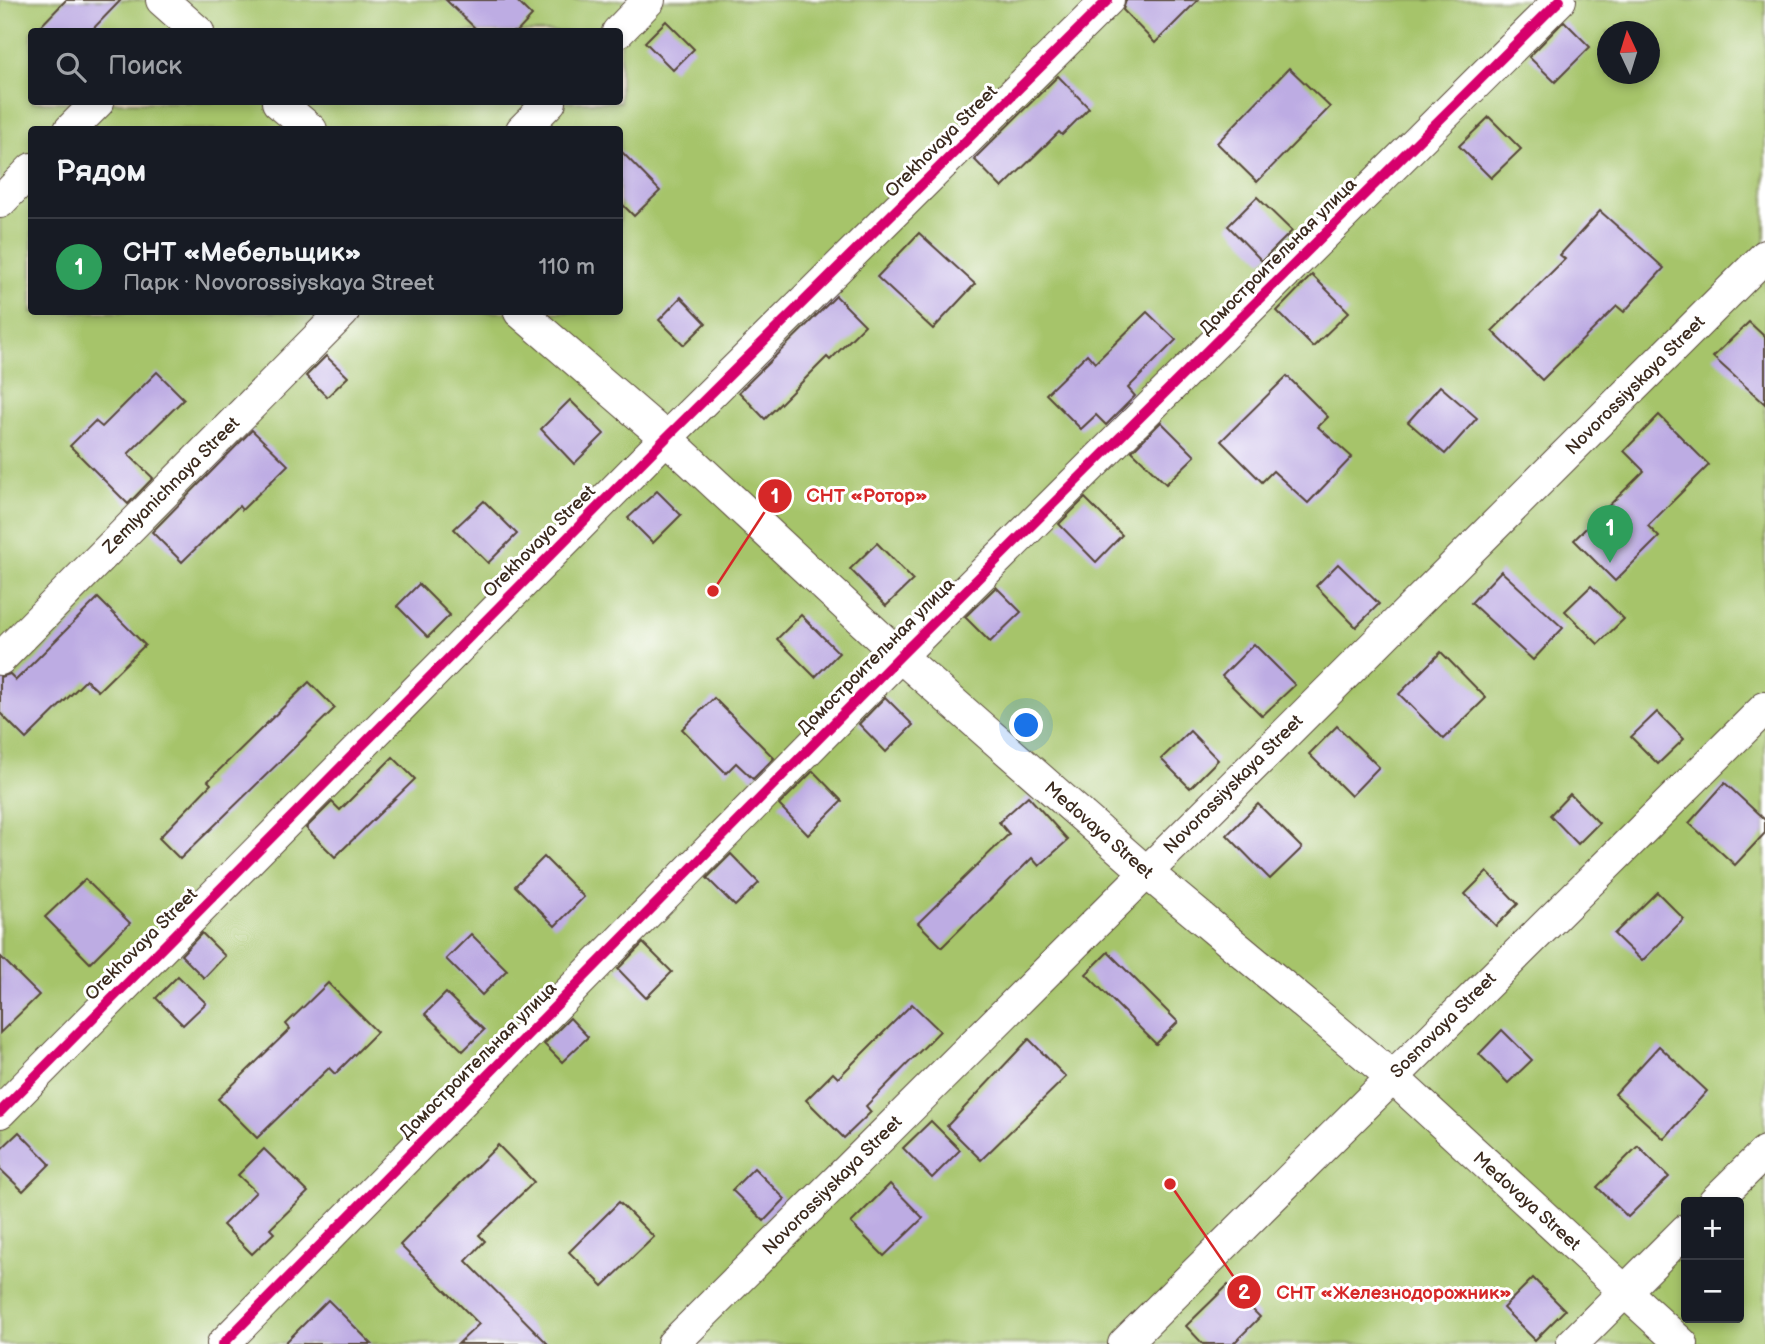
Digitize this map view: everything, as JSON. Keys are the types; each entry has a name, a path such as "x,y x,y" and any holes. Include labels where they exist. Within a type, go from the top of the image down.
{"street":[{"path":"622,28 649,0"},
{"name":"Orekhovaya Street","path":"0,1112 666,438 1108,0"},
{"name":"Домостроительная улица","path":"223,1344 900,656 1560,0"},
{"path":"75,126 95,105"},
{"path":"282,105 306,126"},
{"path":"526,126 547,105"},
{"path":"0,201 28,173"},
{"name":"Novorossiyskaya Street","path":"673,1344 1765,256"},
{"name":"Zemlyanichnaya Street","path":"0,659 340,315"},
{"name":"Medovaya Street","path":"523,315 666,438 900,656 1145,871 1391,1076 1682,1344"},
{"name":"Sosnovaya Street","path":"1124,1344 1391,1076 1765,708"},
{"path":"1719,1197 1765,1152"},
{"path":"1572,1344 1681,1235"}],"green space":[{"path":"0,0 1765,0 1765,1344 0,1344"}],"building":[{"path":"66,0 121,0 94,28 39,28"},
{"path":"446,0 516,0 532,16 521,28 475,28"},
{"path":"1126,0 1198,0 1155,43 1123,10"},
{"path":"666,21 694,49 673,70 645,42"},
{"path":"1564,21 1590,47 1555,82 1529,57"},
{"path":"1289,68 1330,107 1257,182 1217,143"},
{"path":"1058,76 1089,108 1062,135 1059,132 1002,188 974,159"},
{"path":"1489,117 1521,149 1491,178 1459,146"},
{"path":"623,153 660,191 634,216 623,205"},
{"path":"1257,197 1292,231 1262,261 1228,226"},
{"path":"1600,211 1664,268 1624,312 1617,306 1542,380 1492,331 1565,259 1560,255"},
{"path":"919,233 975,284 933,329 877,277"},
{"path":"1312,275 1349,312 1313,347 1277,311"},
{"path":"836,296 865,325 830,360 827,357 765,419 739,392"},
{"path":"681,297 706,323 684,345 659,320"},
{"path":"1147,312 1176,340 1128,388 1135,396 1106,425 1096,415 1081,429 1046,394 1087,354 1095,363"},
{"path":"1749,322 1765,337 1765,404 1713,357"},
{"path":"326,356 348,377 327,397 306,376"},
{"path":"157,372 184,399 128,454 153,478 128,504 70,446 95,421 102,427"},
{"path":"1287,376 1328,417 1318,427 1352,457 1308,503 1273,471 1262,482 1221,441"},
{"path":"1440,386 1477,418 1445,454 1408,422"},
{"path":"570,400 604,434 574,464 541,429"},
{"path":"1659,415 1709,465 1648,526 1659,537 1615,581 1574,540 1644,471 1624,451"},
{"path":"1161,422 1195,456 1166,484 1132,451"},
{"path":"252,430 288,465 242,510 239,506 182,562 152,532"},
{"path":"657,491 681,515 653,543 628,518"},
{"path":"1085,498 1122,535 1096,562 1059,524"},
{"path":"484,501 517,534 488,563 454,529"},
{"path":"877,543 913,580 886,606 850,569"},
{"path":"1338,564 1379,604 1356,627 1316,586"},
{"path":"1501,571 1563,628 1533,660 1471,603"},
{"path":"419,584 450,615 428,637 397,606"},
{"path":"1591,586 1624,619 1598,644 1565,611"},
{"path":"996,587 1021,612 990,642 965,617"},
{"path":"98,598 145,645 98,691 86,680 26,739 0,713 0,677 10,674 16,680"},
{"path":"801,615 839,653 815,677 777,639"},
{"path":"1254,644 1295,685 1262,716 1222,676"},
{"path":"1441,652 1486,698 1444,739 1399,694"},
{"path":"309,682 335,708 180,859 159,838 211,784 208,781"},
{"path":"885,697 913,725 886,752 859,724"},
{"path":"714,698 774,758 753,779 736,763 726,773 682,729"},
{"path":"1657,712 1684,739 1658,764 1631,737"},
{"path":"1337,726 1379,767 1351,796 1309,754"},
{"path":"1190,731 1218,760 1190,788 1161,759"},
{"path":"393,757 415,779 335,857 306,828 332,802 340,810"},
{"path":"813,771 842,801 808,835 779,805"},
{"path":"1725,783 1765,820 1765,833 1735,865 1689,823"},
{"path":"1570,794 1599,823 1578,844 1550,815"},
{"path":"1028,796 1068,840 1039,866 1032,858 942,947 918,923 1009,834 999,822"},
{"path":"1258,804 1302,848 1270,879 1227,835"},
{"path":"731,854 759,883 735,906 707,878"},
{"path":"544,857 584,897 555,926 515,886"},
{"path":"1487,872 1518,904 1496,926 1465,894"},
{"path":"85,879 130,923 90,963 45,917"},
{"path":"1657,892 1684,919 1642,961 1614,934"},
{"path":"202,933 225,956 204,978 181,955"},
{"path":"471,934 507,970 482,995 446,959"},
{"path":"643,943 672,972 646,998 618,969"},
{"path":"1108,952 1178,1022 1156,1044 1086,974"},
{"path":"0,956 39,995 0,1033"},
{"path":"178,976 206,1003 183,1025 156,998"},
{"path":"328,983 377,1032 335,1074 329,1068 257,1138 218,1099 290,1029 286,1024"},
{"path":"446,993 484,1030 463,1051 425,1014"},
{"path":"912,1004 940,1031 866,1106 871,1112 844,1138 806,1100 833,1073 838,1078"},
{"path":"570,1018 588,1037 562,1062 544,1044"},
{"path":"1502,1030 1532,1060 1508,1083 1479,1054"},
{"path":"1029,1039 1066,1077 981,1160 947,1126"},
{"path":"1659,1046 1707,1091 1664,1139 1615,1094"},
{"path":"931,1121 960,1150 932,1178 903,1148"},
{"path":"19,1132 50,1164 23,1191 0,1169 0,1150"},
{"path":"498,1145 534,1182 479,1235 485,1241 466,1261 548,1344 458,1344 479,1324 400,1245"},
{"path":"1638,1146 1669,1177 1628,1217 1597,1187"},
{"path":"264,1149 308,1192 270,1229 274,1233 252,1254 223,1225 256,1192 238,1175"},
{"path":"754,1168 785,1199 764,1221 732,1190"},
{"path":"890,1184 923,1218 884,1256 851,1223"},
{"path":"619,1202 654,1237 603,1286 569,1252"},
{"path":"1533,1278 1565,1310 1535,1340 1503,1308"},
{"path":"1228,1285 1260,1317 1233,1344 1203,1344 1186,1326"},
{"path":"328,1300 372,1344 284,1344"}],"cycle path":[{"path":"0,1112 666,438 1108,0"},
{"path":"223,1344 900,656 1560,0"}],"place":[{"name":"СНТ «Мебельщик»","path":"1610,563"},
{"name":"СНТ «Ротор»","path":"713,591"},
{"name":"СНТ «Железнодорожник»","path":"1170,1184"}]}
